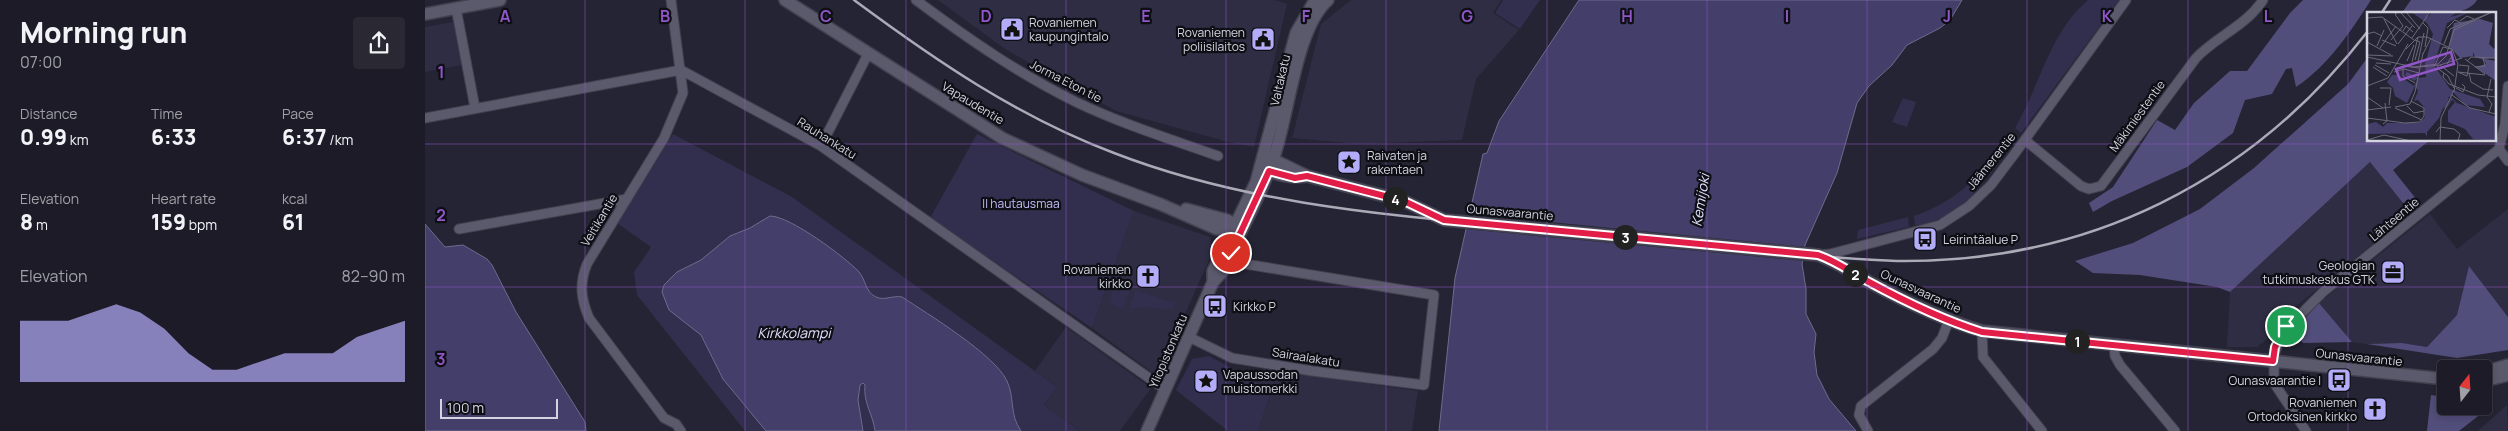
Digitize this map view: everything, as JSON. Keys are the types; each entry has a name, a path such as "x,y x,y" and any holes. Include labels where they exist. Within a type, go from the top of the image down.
{"street":[{"path":"425,14 501,0"},
{"name":"Veitikantie","path":"671,0 683,93 664,138 587,264 581,284 582,301 589,318 664,418 676,424 681,431"},
{"name":"Vapaudentie","path":"785,0 1002,138 1104,184 1160,204 1217,229 1236,228"},
{"name":"Jorma Eton tie","path":"916,0 1013,68 1076,102 1130,125 1218,156"},
{"name":"Jäämerentie","path":"1818,255 1930,229 1950,220 1985,190 2025,140 2126,0"},
{"name":"Mäkimiestentie","path":"2025,140 2081,186 2089,189 2101,186 2196,58 2204,49 2249,18 2263,0"},
{"name":"Valtakatu","path":"1268,164 1303,42 1320,1"},
{"path":"456,8 475,108"},
{"path":"821,146 868,54"},
{"path":"425,118 681,70"},
{"name":"Rauhankatu","path":"681,70 821,146 1166,390"},
{"path":"2508,86 2505,124 2499,149 2508,161"},
{"name":"Lähteentie","path":"2273,361 2278,340 2293,320 2323,292 2499,149"},
{"name":"Ounasvaarantie","path":"1268,164 1404,201 1444,220 1818,255 1830,259 1949,320 1982,332 2437,378"},
{"name":"Yliopistonkatu","path":"1147,431 1213,282 1213,271 1268,164"},
{"path":"459,229 627,199"},
{"name":"Yliopistonkatu","path":"1213,282 1218,278 1227,261 1236,228"},
{"path":"1846,250 1843,264 1847,269"},
{"name":"Sairaalakatu","path":"1189,337 1232,358 1312,371 1424,385 1434,295 1227,261"},
{"path":"1868,431 1859,416 1861,406 1933,349 1941,338 1949,320"},
{"path":"1982,332 1983,357 2042,431"},
{"path":"2114,345 2115,356 2120,365 2175,431"},
{"path":"2273,361 2274,383 2277,390 2307,431"},
{"path":"2493,369 2508,365"},
{"path":"2493,379 2508,375"}],"shaded area":[{"path":"938,0 1275,0 1287,4 1254,147 1232,143 1116,111 1005,49"},
{"path":"1351,0 1501,0 1493,13 1519,30 1476,79 1462,140 1359,144 1292,138 1321,24"},
{"path":"2303,0 2371,0 2338,47 2308,79 2296,87 2292,68 2286,69 2272,94 2245,100 2233,133 2187,167 2112,201 2093,212 2089,203 2113,187 2157,120 2175,130 2194,103 2230,71 2247,71 2290,13"},
{"path":"2411,0 2477,0 2471,6 2456,12 2402,12"},
{"path":"453,22 462,65 425,72 425,27"},
{"path":"2367,58 2367,141 2429,141 2393,170 2421,205 2411,213 2370,162 2230,292 2217,287 2140,275 2093,273 2075,261 2133,243 2200,209 2254,168 2348,84"},
{"path":"2370,162 2411,213 2279,320 2267,339 2257,347 2227,347 2230,292"},
{"path":"2508,209 2508,317 2469,266 2457,315 2427,347 2402,343 2367,344 2352,342 2319,303 2430,214 2457,249"},
{"path":"1134,211 1210,237 1213,251 1160,370 1153,373 1092,328"},
{"path":"2469,266 2508,317 2508,350 2457,358 2367,344 2402,343 2427,347 2457,315"},
{"path":"2319,303 2352,342 2303,343 2293,331"},
{"path":"1066,327 1151,388 1120,431 1080,431 1044,405 1057,387 1035,371"},
{"path":"1264,369 1418,391 1412,431 1258,431 1271,393 1259,383"},
{"path":"2431,395 2437,396 2437,415 2479,415 2459,431 2427,431"},
{"path":"2507,405 2508,431 2478,431"}],"green space":[{"path":"1503,0 1540,0 1520,29 1495,13"},
{"path":"2088,0 2119,0 2021,133 2015,128 2054,44 2075,13"},
{"path":"1903,98 1916,102 1907,127 1892,122"},
{"name":"Kirkkolampi","path":"673,134 792,197 1057,387 1044,405 1080,431 745,431 637,295 634,272 651,247 617,223"},
{"name":"II hautausmaa","path":"977,134 1134,211 1092,328 930,218"},
{"path":"1992,161 1995,165 1991,174 1983,174 1970,188 1974,191 1971,197 1958,209 1940,219 1915,225 1914,216 1947,201"},
{"path":"1908,217 1909,227 1857,239 1858,230"},
{"path":"1113,285 1130,289 1124,309 1113,305 1110,301"},
{"path":"1135,290 1173,303 1176,301 1173,310 1146,307 1129,309"},
{"path":"1209,356 1259,383 1271,393 1258,431 1228,431 1176,390 1192,359"}],"water":[{"name":"Kemijoki","path":"1579,0 1962,0 1950,20 1940,28 1907,45 1892,65 1869,86 1857,103 1837,173 1805,245 1802,264 1806,289 1806,314 1816,334 1814,352 1817,375 1829,399 1856,431 1439,431 1455,278 1483,154 1487,153 1499,121"},
{"name":"Kirkkolampi","path":"770,216 779,218 803,230 842,257 859,272 872,295 883,298 902,297 975,347 989,359 1007,381 1013,412 1021,431 875,431 863,383 860,385 858,400 863,431 766,431 723,379 701,335 669,310 662,292 664,285 677,272 701,260 730,236 750,228"},
{"path":"425,224 445,247 463,245 487,259 492,265 516,312 585,422 586,431 425,431"}],"pier":[{"path":"1467,214 1807,247 1805,261 1464,229"}],"railway":[{"path":"854,0 915,44 978,85 1044,122 1114,153 1168,172 1222,186 1277,198 1388,214 1769,252 1897,261 1967,258 2035,247 2099,229 2160,203 2218,171 2272,131 2322,84 2367,32"},
{"path":"2382,12 2390,0"}],"place":[{"name":"Rovaniemen kaupungintalo","path":"1012,29"},
{"name":"Rovaniemen poliisilaitos","path":"1263,39"},
{"name":"Raivaten ja rakentaen","path":"1349,162"},
{"name":"Leirintäalue P","path":"1925,239"},
{"name":"Geologian tutkimuskeskus GTK","path":"2393,272"},
{"name":"Rovaniemen kirkko","path":"1148,276"},
{"name":"Kirkko P","path":"1215,306"},
{"name":"Ounasvaarantie I","path":"2339,380"},
{"name":"Vapaussodan muistomerkki","path":"1206,381"},
{"name":"Rovaniemen Ortodoksinen kirkko","path":"2375,409"}],"route":[{"path":"1231,253 1249,218 1269,171 1295,178 1307,176 1404,201 1444,220 1818,255 1830,259 1871,283 1949,320 1982,332 2273,361 2275,347 2286,326"}]}
